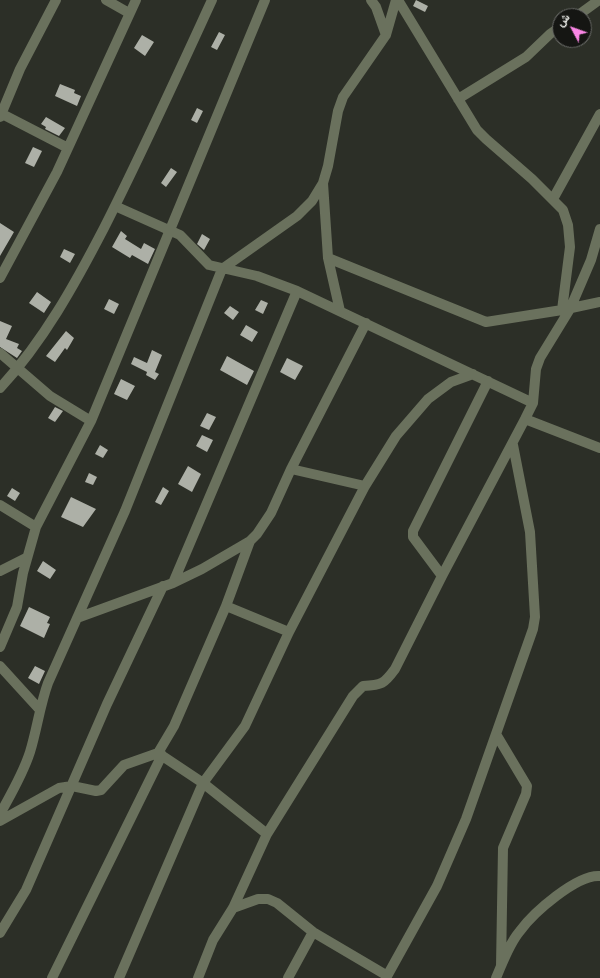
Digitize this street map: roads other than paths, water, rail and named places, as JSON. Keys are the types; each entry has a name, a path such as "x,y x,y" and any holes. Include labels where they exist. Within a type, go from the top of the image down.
{"street":[{"path":"56,0 18,73 1,116 68,148"},
{"path":"106,0 129,13"},
{"path":"0,278 38,208 68,148 136,0"},
{"path":"0,388 19,368 74,284 115,206 212,0"},
{"path":"0,647 17,607 26,558 36,527 91,421 265,0"},
{"path":"371,0 376,7 386,35"},
{"path":"0,814 27,759 48,683 125,511 222,269 297,216 312,201 322,184 333,145 338,111 343,97 386,35 397,0"},
{"path":"397,0 472,122 486,139 532,179 563,210 568,225 570,247 566,310"},
{"path":"588,8 599,0"},
{"path":"458,99 526,56 552,33"},
{"path":"553,199 600,114"},
{"path":"322,184 328,258 340,311"},
{"path":"115,206 180,235 209,265 257,276 297,291 533,403"},
{"path":"198,978 213,940 232,908 267,834 353,696 363,686 380,685 395,669 442,576 513,445 533,403 536,369 540,358 591,260 600,229"},
{"path":"328,258 486,322 566,310 600,302"},
{"path":"0,933 26,890 107,704 168,585 297,291"},
{"path":"77,618 168,585 202,569 250,541 264,526 291,469 366,323"},
{"path":"0,353 50,396 91,421"},
{"path":"119,978 203,783 245,726 289,632 365,486 396,436 428,399 451,382 473,374"},
{"path":"442,576 413,537 413,531 488,381"},
{"path":"525,419 600,448"},
{"path":"232,908 258,899 268,899 277,903 313,932 386,976 437,886 466,819 533,629 535,617 530,532 513,445"},
{"path":"291,469 365,486"},
{"path":"0,505 36,527"},
{"path":"52,978 174,726 226,606 250,541"},
{"path":"0,571 26,558"},
{"path":"226,606 289,632"},
{"path":"0,666 40,710"},
{"path":"496,734 527,786 526,794 503,848 502,966"},
{"path":"160,754 203,783 267,834"},
{"path":"0,821 59,788 72,786 96,791 102,790 124,765 160,754"},
{"path":"496,978 512,942 529,920 576,883 587,877 600,876"},
{"path":"288,978 313,932"}]}
